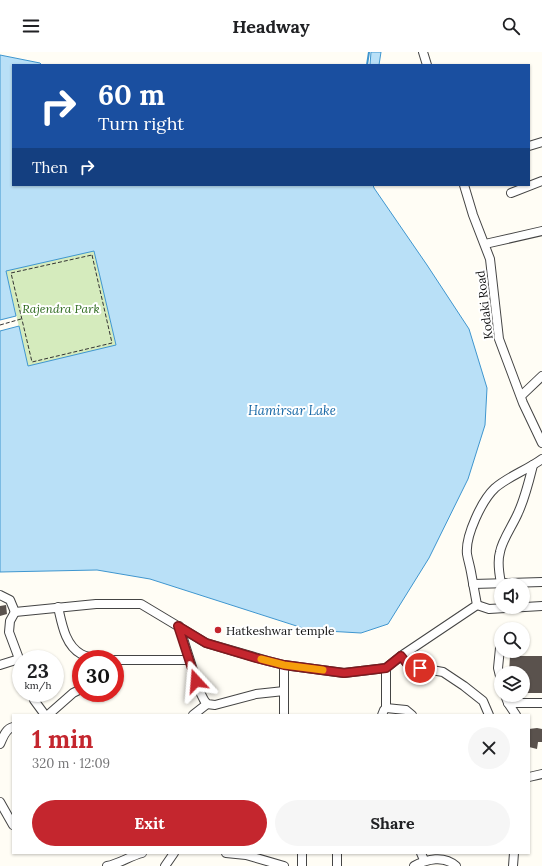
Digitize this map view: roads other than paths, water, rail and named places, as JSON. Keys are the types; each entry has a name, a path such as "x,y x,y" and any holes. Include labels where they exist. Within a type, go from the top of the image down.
{"street":[{"path":"423,52 428,64"},
{"path":"427,52 428,64"},
{"path":"530,146 542,142"},
{"path":"530,186 542,181"},
{"name":"Kodaki Road","path":"464,186 473,215 490,259 499,339 521,396 541,437"},
{"path":"510,193 529,186"},
{"path":"485,244 542,231"},
{"path":"521,396 542,376"},
{"path":"477,605 467,553 469,538 476,518 485,501 495,488 542,459"},
{"path":"500,578 499,569 502,544 518,512 528,485 533,465"},
{"path":"530,582 542,582"},
{"path":"473,584 494,583"},
{"path":"0,595 10,600 15,612"},
{"path":"15,612 96,604 141,604 206,643 284,665 344,673 386,668 401,656 477,605 489,608 542,606"},
{"path":"58,608 68,639 77,650"},
{"path":"15,612 10,621 9,632 16,650"},
{"path":"178,626 200,692 207,704"},
{"path":"401,656 409,666 443,672 483,701 489,714"},
{"path":"124,660 189,660"},
{"path":"0,665 12,663"},
{"path":"284,665 284,714"},
{"path":"386,668 383,712 406,710 411,714"},
{"path":"194,714 207,704 214,705 256,694 284,691"},
{"path":"47,714 72,694"},
{"path":"36,702 45,714"},
{"path":"508,702 515,714"},
{"path":"530,702 542,703"},
{"path":"0,744 7,730 12,728"},
{"path":"530,777 542,774"},
{"path":"0,802 12,823"},
{"path":"107,866 137,854"},
{"path":"165,866 173,854"},
{"path":"236,854 246,855 269,864 284,866"},
{"path":"302,854 302,866"},
{"path":"337,854 337,866"},
{"path":"513,866 514,854"},
{"path":"414,866 423,857 441,856 456,866"}],"water":[{"path":"371,52 381,52 379,64 370,64"},
{"name":"Hamirsar Lake","path":"0,55 41,64 12,64 12,186 373,186 469,329 487,388 485,425 468,479 429,558 388,624 361,633 309,630 150,579 97,570 0,572 0,331 19,326 28,366 116,345 94,251 6,271 16,316 0,320"}],"waterway":[{"path":"367,64 369,52"}],"place":[{"name":"Hatkeshwar temple","path":"218,630"}],"park label":[{"name":"Rajendra Park","path":"61,308"}]}
